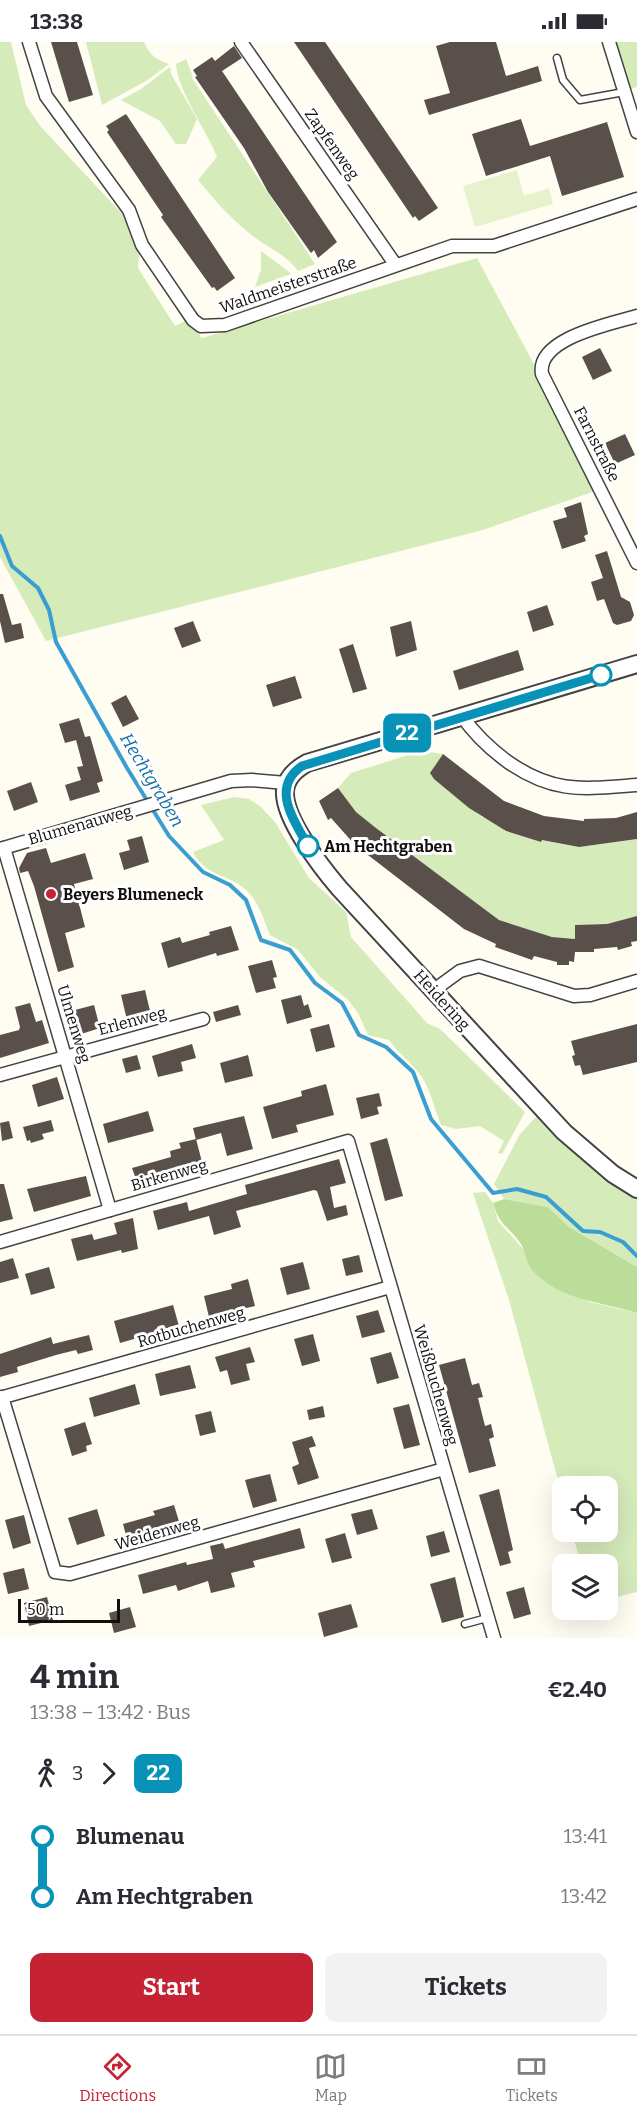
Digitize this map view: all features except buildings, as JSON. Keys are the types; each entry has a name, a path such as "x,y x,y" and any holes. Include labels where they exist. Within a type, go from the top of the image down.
{"street":[{"name":"Waldmeisterstraße","path":"29,42 46,96 129,210 146,251 193,320 201,326 225,325 452,246 494,246 637,199"},
{"name":"Zapfenweg","path":"242,42 395,264"},
{"path":"609,42 637,132"},
{"name":"Farnstraße","path":"637,316 561,343 544,357 541,365 542,374 637,563"},
{"path":"286,783 296,770 307,763 637,664"},
{"path":"462,716 475,736 530,777 543,783 597,788 637,785"},
{"name":"Blumenauweg","path":"2,848 240,779 286,783"},
{"name":"Heidering","path":"286,783 286,801 317,860 339,888 564,1132 613,1174 637,1189"},
{"name":"Ulmenweg","path":"2,848 67,1056 110,1209"},
{"path":"434,990 460,971 479,966 574,996 590,995 637,981"},
{"name":"Erlenweg","path":"0,1075 203,1019"},
{"name":"Birkenweg","path":"0,1242 348,1141"},
{"name":"Weißbuchenweg","path":"348,1141 494,1638"},
{"name":"Rotbuchenweg","path":"1,1397 390,1287"},
{"name":"Weidenweg","path":"1,1397 55,1572 70,1574 444,1469"}],"lane":[{"path":"557,58 563,80 580,100 625,92"},
{"path":"465,1624 487,1618"}],"green space":[{"path":"0,42 11,42 26,105 41,127 127,219 139,252 138,268 175,326 187,320 202,338 477,258 601,489 483,530 46,641 0,557"},
{"path":"86,42 144,42 154,56 169,64 146,81 102,105"},
{"path":"614,42 637,42 637,87 628,90"},
{"path":"186,59 192,78 315,264 298,271 283,256 238,224 198,180 217,157 178,75 176,64"},
{"path":"170,67 171,74 197,119 186,144 176,144 160,121 121,100 141,89"},
{"path":"517,170 524,196 549,188 553,204 475,227 463,186"},
{"path":"261,251 291,274 255,287 261,270"},
{"path":"421,751 443,754 430,773 434,779 483,818 485,816 505,828 504,831 541,842 542,840 578,847 637,839 637,916 607,924 575,925 575,939 552,937 499,920 356,812 338,788 351,773"},
{"path":"234,797 249,799 260,806 275,822 309,878 346,912 351,937 427,1023 440,1029 525,1112 502,1154 498,1153 504,1141 480,1126 456,1129 441,1125 426,1084 389,1040 368,1035 358,1013 348,1000 320,977 298,950 270,935 259,908 249,893 235,882 212,872 199,861 193,852 224,840 201,805"},
{"path":"537,1116 613,1179 637,1194 637,1267 569,1227 548,1207 504,1199 494,1184 520,1134"},
{"path":"485,1192 493,1203 498,1221 525,1251 529,1267 590,1302 637,1313 637,1592 618,1597 618,1554 578,1554 575,1542 618,1542 618,1476 557,1476 509,1300 473,1193"},
{"path":"504,1199 548,1207 569,1227 637,1267 637,1313 567,1294 542,1280 528,1264 521,1244 499,1217 493,1203"}],"waterway":[{"name":"Hechtgraben","path":"0,536 12,566 38,588 49,610 56,642 127,768 169,836 203,872 230,885 246,900 261,940 290,950 315,983 342,1003 359,1035 386,1047 413,1072 431,1119 493,1193 517,1189 546,1197 583,1231 600,1232 623,1242 637,1256"}],"bus line":[{"name":"22","path":"308,846 292,817 285,795 286,783 290,777 307,763 601,675"}],"place":[{"name":"Am Hechtgraben","path":"308,846"},
{"name":"Beyers Blumeneck","path":"51,894"}]}
